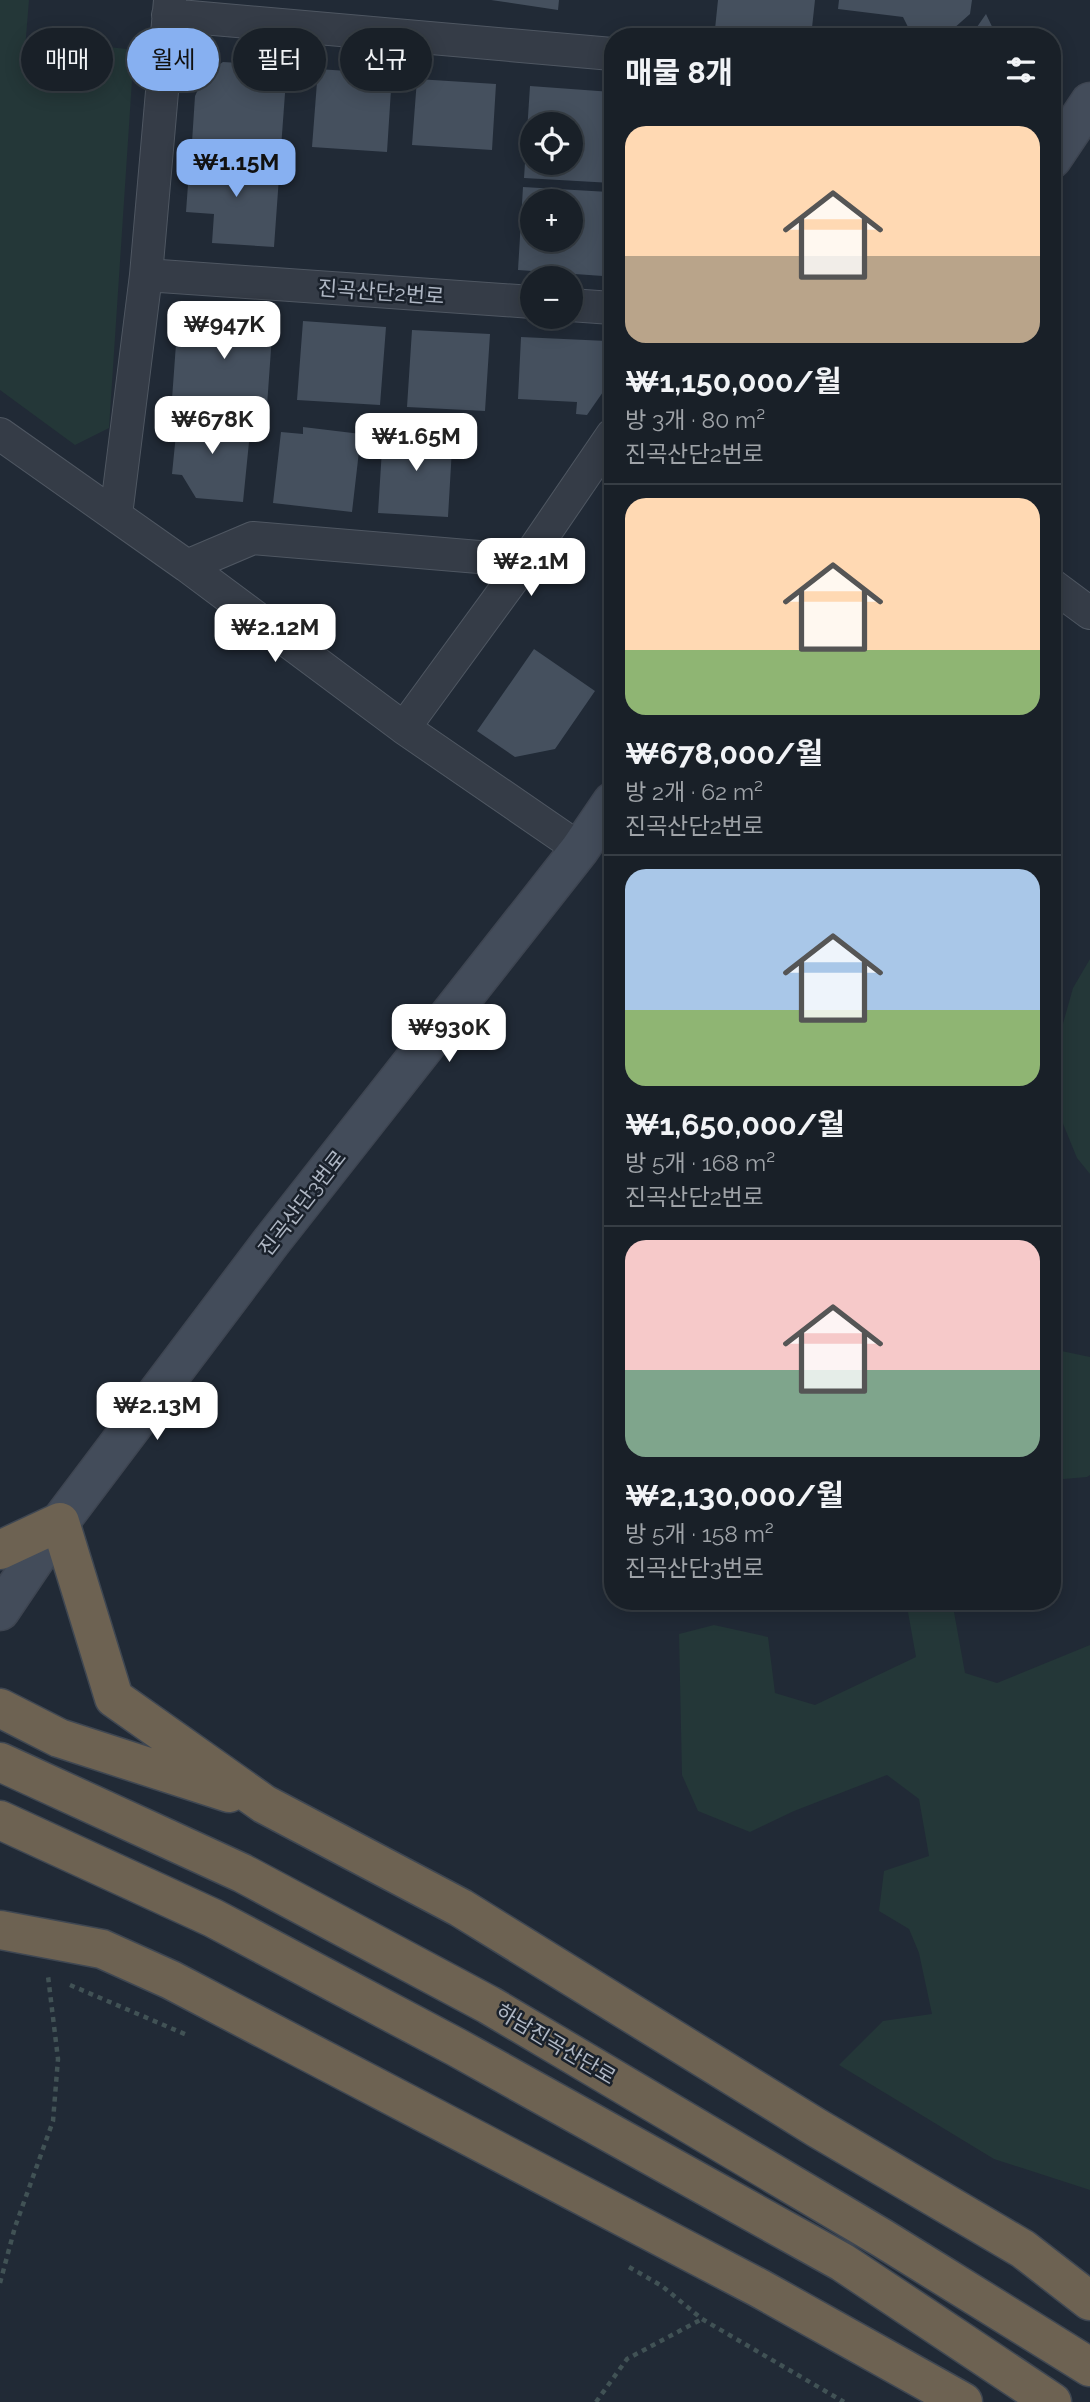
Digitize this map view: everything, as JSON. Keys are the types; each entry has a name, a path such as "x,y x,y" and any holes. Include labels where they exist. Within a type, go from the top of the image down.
{"highway":[{"path":"0,1550 60,1522 114,1698 264,1804 461,1908 817,2128 1023,2249 1090,2301"},
{"path":"0,1708 59,1738 264,1804"},
{"name":"하남진곡산단로","path":"0,1762 242,1873 489,2004 882,2238 1090,2367"},
{"path":"0,1820 213,1918 456,2047 842,2262 1052,2402"},
{"path":"0,1901 171,1980 337,2065 759,2288 963,2402"},
{"path":"0,1930 102,1949"}],"street":[{"path":"116,515 146,275 169,7 604,53"},
{"path":"1061,146 1090,102"},
{"name":"진곡산단2번로","path":"146,275 520,301"},
{"path":"583,306 604,307"},
{"path":"0,434 187,566 404,728 580,849"},
{"path":"404,728 526,561 604,447"},
{"path":"187,566 253,538 526,561"},
{"path":"1061,592 1090,613"},
{"name":"진곡산단3번로","path":"0,1611 60,1522 271,1242 580,849 604,814"}],"path":[{"path":"36,1974 48,1976 192,2038"},
{"path":"0,2283 15,2227 53,2121 58,2059 48,1976"},
{"path":"626,2265 662,2286 702,2319 844,2402"},
{"path":"596,2402 627,2359 702,2319"}],"shaded area":[{"path":"0,0 29,0 27,28 21,28 21,91 113,91 113,47 127,49 127,91 131,91 109,428 75,445 0,390"},
{"path":"1090,959 1090,1174 1077,1158 1061,1119 1061,1031 1073,988"},
{"path":"1061,1351 1090,1357 1090,1475 1061,1479"},
{"path":"908,1610 954,1610 965,1673 997,1683 1090,1645 1090,2190 994,2159 839,2065 883,2021 932,2014 919,1953 909,1929 879,1911 884,1871 929,1856 919,1799 887,1775 794,1811 750,1832 698,1811 682,1775 679,1634 714,1625 768,1637 775,1693 815,1705 916,1657"}],"building":[{"path":"491,0 559,0 558,10"},
{"path":"718,0 815,0 812,28 715,28"},
{"path":"839,0 972,0 970,14 954,28 908,28 903,17 838,9"},
{"path":"986,14 993,28 976,28"},
{"path":"233,63 233,91 285,91 281,148 192,142 195,96 197,91 219,91 219,65"},
{"path":"326,70 340,70 340,91 391,91 387,152 312,147 316,91 326,91"},
{"path":"432,80 496,84 492,150 412,145 416,91 432,91"},
{"path":"530,86 604,91 604,183 524,178 524,175 583,175 583,112 528,112"},
{"path":"190,157 280,163 274,247 212,243 214,214 186,212"},
{"path":"523,187 557,189 523,189"},
{"path":"583,190 604,192 603,276 583,275 583,266 520,266 518,270 520,237 520,252 583,252"},
{"path":"193,315 273,321 267,406 172,399 177,330 193,331"},
{"path":"303,321 386,327 380,405 297,400"},
{"path":"412,330 490,334 485,411 407,407"},
{"path":"521,337 604,341 604,391 587,415 576,414 577,402 518,399"},
{"path":"178,414 251,422 243,502 196,498 182,475 172,474"},
{"path":"303,427 361,434 352,512 273,503 281,432 303,434"},
{"path":"400,428 453,431 448,517 378,513 383,433 400,434"},
{"path":"534,649 595,691 555,749 515,757 477,731"}]}
